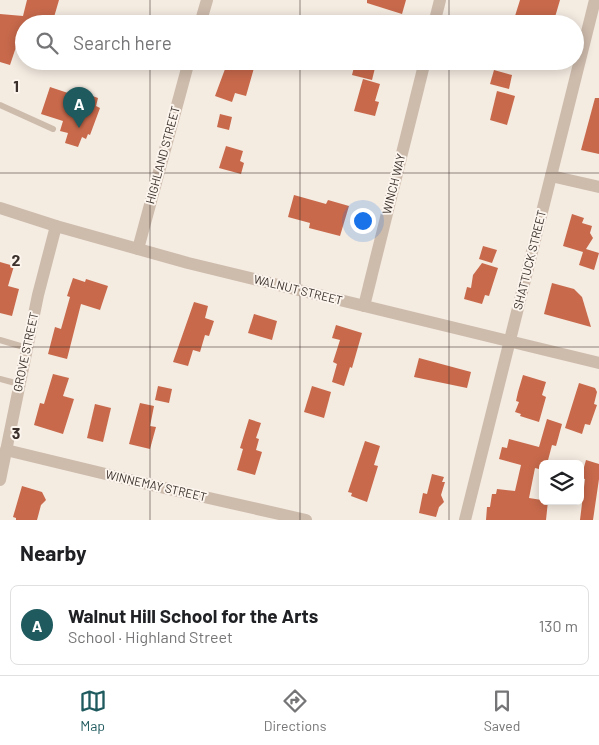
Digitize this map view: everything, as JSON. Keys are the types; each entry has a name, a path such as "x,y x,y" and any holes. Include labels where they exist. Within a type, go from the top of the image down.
{"street":[{"path":"203,15 207,0"},
{"path":"436,15 440,0"},
{"name":"SHATTUCK STREET","path":"584,44 595,0"},
{"name":"HIGHLAND STREET","path":"138,249 187,70"},
{"name":"WINCH WAY","path":"364,306 423,70"},
{"name":"SHATTUCK STREET","path":"465,520 578,70"},
{"path":"551,176 599,187"},
{"name":"WALNUT STREET","path":"0,208 138,249 599,363"},
{"name":"GROVE STREET","path":"0,475 38,295 56,226"},
{"name":"WINNEMAY STREET","path":"6,450 306,520"}],"lane":[{"path":"0,105 54,129"},
{"path":"0,340 27,348"},
{"path":"0,379 20,384"}],"building":[{"path":"27,0 59,0 55,15 23,15"},
{"path":"367,0 406,0 402,14 367,3"},
{"path":"520,0 560,0 556,15 515,15"},
{"path":"0,14 15,15 15,50 10,65 0,62"},
{"path":"225,70 253,70 246,96 235,93 232,102 215,96"},
{"path":"353,70 374,70 372,80 352,75"},
{"path":"494,70 512,75 509,89 490,84"},
{"path":"363,79 380,84 375,101 379,102 375,116 354,111"},
{"path":"50,87 83,98 84,93 98,98 96,106 100,108 90,135 88,134 86,139 82,137 78,147 65,143 68,133 60,131 63,121 41,114"},
{"path":"497,91 515,96 507,125 490,120"},
{"path":"595,98 599,98 599,154 581,150"},
{"path":"220,114 232,117 229,130 217,127"},
{"path":"226,146 243,151 240,161 244,163 241,174 219,168"},
{"path":"294,195 326,204 328,200 349,206 340,236 309,228 310,223 288,217"},
{"path":"572,214 584,218 582,223 592,226 590,233 593,238 586,249 599,253 594,270 579,265 583,252 563,246"},
{"path":"483,246 497,250 492,263 479,259"},
{"path":"0,262 14,266 8,286 19,289 12,316 0,313"},
{"path":"482,263 498,268 489,296 485,295 482,304 464,299 467,287 471,288 473,275"},
{"path":"73,278 85,282 86,279 108,286 100,310 81,304 67,359 48,354 55,327 61,329 70,297 67,296"},
{"path":"552,283 574,289 582,297 591,327 544,314"},
{"path":"194,302 208,306 205,318 214,321 209,336 205,335 200,352 193,350 188,366 173,362"},
{"path":"254,314 277,321 272,340 248,333"},
{"path":"336,325 362,333 352,368 350,367 344,386 332,382 337,364 333,362 340,340 332,338"},
{"path":"419,358 471,372 467,388 414,377"},
{"path":"53,374 69,378 63,396 74,399 63,434 34,425 40,403 44,404"},
{"path":"523,375 546,382 542,395 546,397 539,422 520,416 521,414 515,412 519,402 516,401"},
{"path":"579,383 595,388 597,392 594,404 597,405 590,425 585,424 582,434 565,428"},
{"path":"158,386 172,389 169,403 155,400"},
{"path":"312,386 331,392 324,418 304,412"},
{"path":"140,403 154,406 150,426 156,427 150,449 129,444"},
{"path":"95,404 111,408 103,442 87,438"},
{"path":"249,419 261,423 256,438 259,439 256,450 262,452 255,475 237,470 243,449 240,448"},
{"path":"547,419 562,424 556,446 552,445 548,460 539,460 539,469 535,468 529,498 539,500 539,505 548,505 546,520 486,520 487,507 490,507 492,494 496,494 497,489 515,491 521,465 499,459 502,447 507,448 509,439 539,447"},
{"path":"365,441 380,446 374,465 378,466 367,502 351,496 352,493 348,492"},
{"path":"586,460 599,464 599,479 593,520 580,520 582,505 584,505 584,467"},
{"path":"432,474 444,477 442,482 445,482 441,495 444,502 439,507 436,517 419,513 423,493 427,494"},
{"path":"22,486 42,492 46,500 41,505 37,520 16,520 13,517"}],"place":[{"name":"Walnut Hill School for the Arts","path":"79,128"}]}
